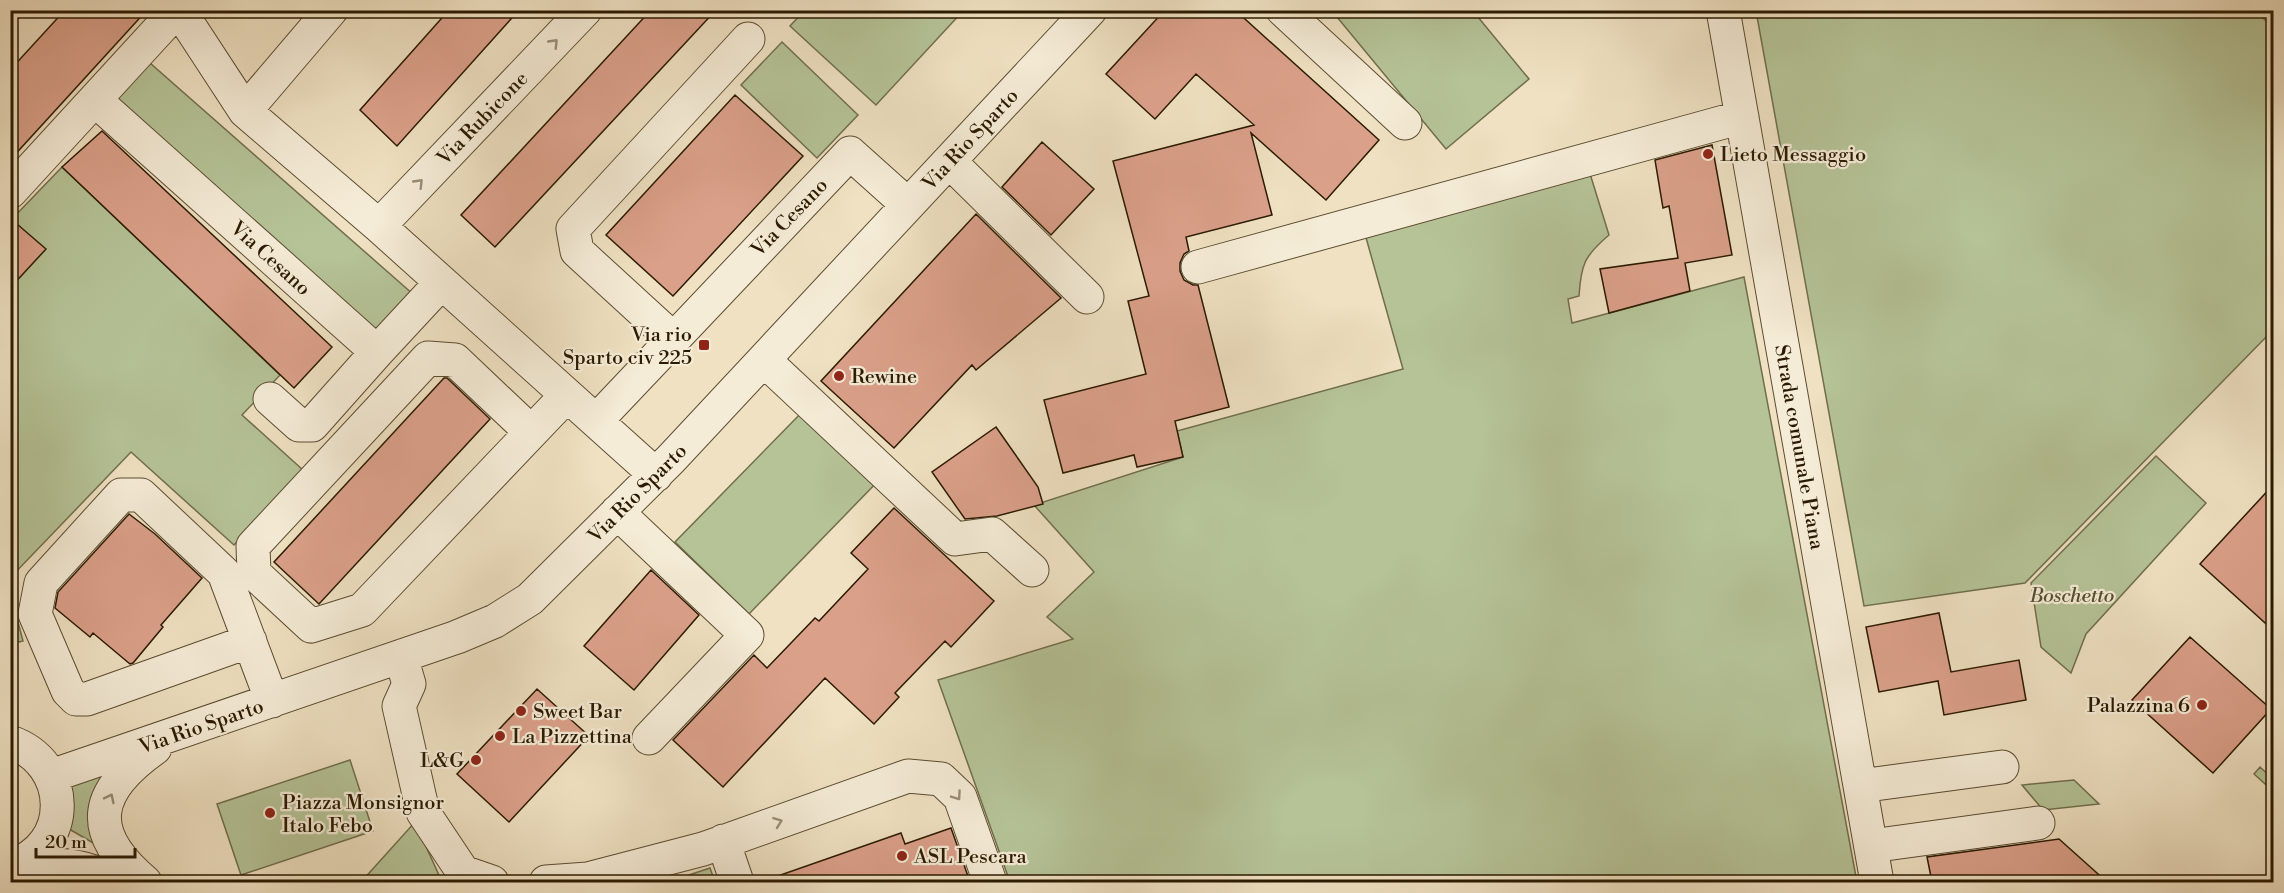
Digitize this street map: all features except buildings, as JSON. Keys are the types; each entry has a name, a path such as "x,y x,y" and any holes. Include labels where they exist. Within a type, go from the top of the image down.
{"street":[{"path":"10,192 178,10 245,111 379,226 656,475"},
{"path":"245,111 330,10"},
{"name":"Via Rubicone","path":"379,226 585,10"},
{"name":"Via Rio Sparto","path":"51,776 386,662 495,621 530,599 656,475 1090,10"},
{"path":"1283,10 1405,123"},
{"name":"Strada comunale Piana","path":"1724,10 1877,882"},
{"path":"673,339 577,251 573,229 748,39"},
{"name":"Via Cesano","path":"95,100 377,352"},
{"path":"1198,267 1742,117"},
{"name":"Via Cesano","path":"596,421 850,153 908,205"},
{"path":"949,161 1087,297"},
{"path":"270,399 299,425 312,425 441,283"},
{"path":"531,432 455,360 428,358 253,546 254,573 311,626 362,610 567,395"},
{"path":"764,360 955,538 992,534 1032,570"},
{"path":"249,641 87,699 76,699 68,690 35,614 41,583 121,495 141,495 224,573 272,701"},
{"path":"617,512 747,635 650,738"},
{"path":"386,662 410,684 399,706 423,812 463,872 492,882"},
{"path":"145,882 118,856 107,836 104,812 112,793 123,777 138,760 171,736"},
{"path":"10,742 34,754 51,776 58,807 56,822 50,836 36,853 10,866"},
{"path":"1860,786 2002,767"},
{"path":"546,882 588,879 703,849 908,776 941,778 960,797 990,882"},
{"path":"1870,846 2038,823"},
{"path":"50,836 135,882"},
{"path":"723,841 737,882"},
{"path":"28,882 40,868 68,865 88,869 122,882"}],"green space":[{"path":"804,11 963,11 876,105 790,26"},
{"path":"1332,11 1473,11 1529,79 1446,149"},
{"path":"1756,11 2256,11 2273,28 2273,330 2025,583 1864,606"},
{"path":"782,42 858,115 817,158 741,85"},
{"path":"150,63 414,295 374,339 114,103"},
{"path":"1587,164 1609,235 1594,249 1585,262 1579,296 1568,299 1572,323 1744,277 1857,882 1010,882 938,680 1073,639 1047,617 1094,572 1034,505 1183,457 1177,431 1403,369 1363,227"},
{"path":"62,167 280,375 242,415 303,470 234,545 131,452 11,577 11,220"},
{"path":"808,406 881,478 749,614 675,542"},
{"name":"Boschetto","path":"2156,456 2206,503 2086,634 2071,673 2041,647 2031,583"},
{"path":"10,592 23,641 11,644 10,644"},
{"path":"130,753 114,855 69,829 64,790"},
{"path":"350,760 373,831 241,875 217,804"},
{"path":"2260,767 2273,779 2273,791 2254,774"},
{"path":"2074,780 2099,804 2043,810 2022,785"},
{"path":"415,822 442,882 361,882"},
{"path":"710,868 715,882 668,882"}],"place":[{"name":"Lieto Messaggio","path":"1708,154"},
{"name":"Via rio Sparto civ 225","path":"704,345"},
{"name":"Rewine","path":"839,376"},
{"name":"Palazzina 6","path":"2202,705"},
{"name":"Sweet Bar","path":"521,711"},
{"name":"La Pizzettina","path":"500,736"},
{"name":"L&G","path":"476,760"},
{"name":"Piazza Monsignor Italo Febo","path":"270,813"},
{"name":"ASL Pescara","path":"902,856"}]}
